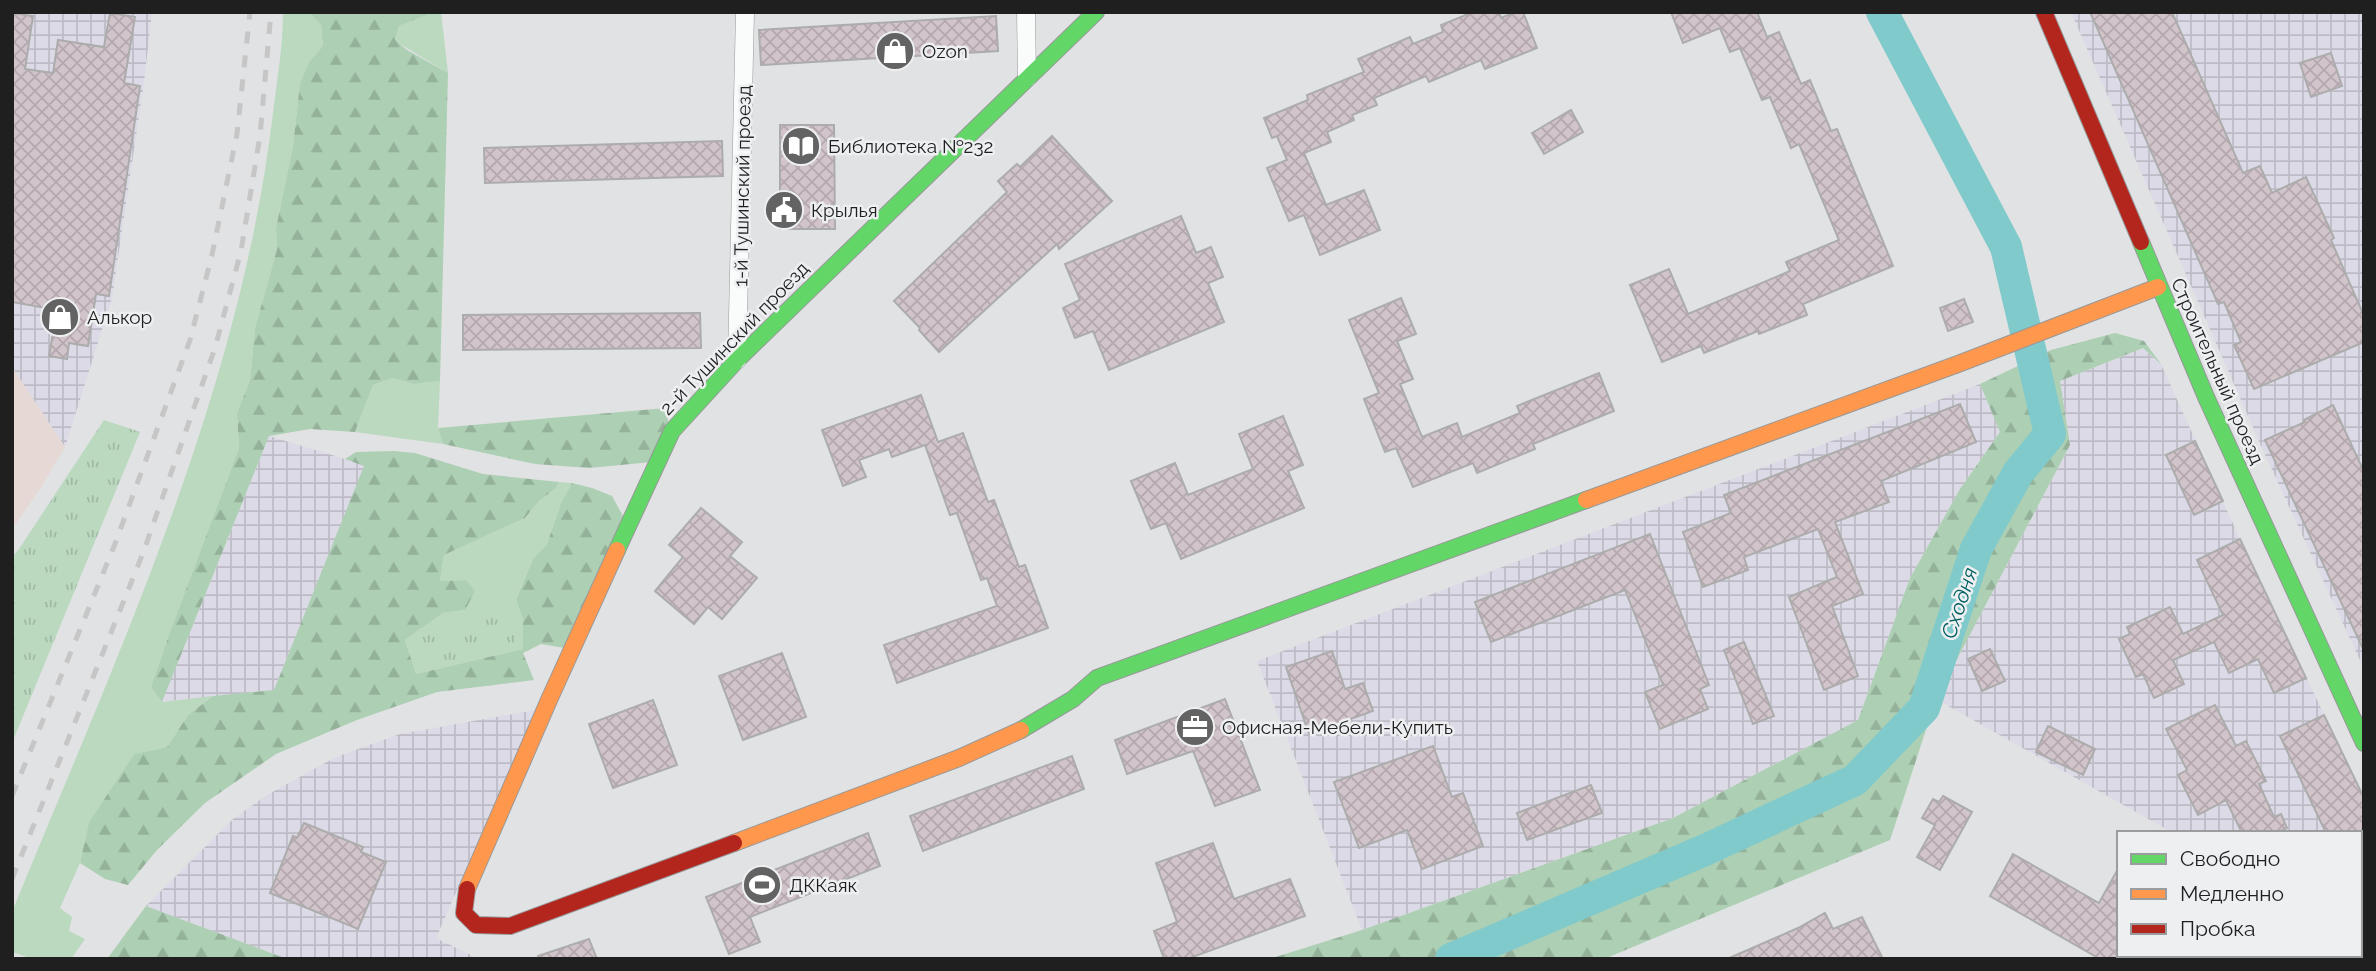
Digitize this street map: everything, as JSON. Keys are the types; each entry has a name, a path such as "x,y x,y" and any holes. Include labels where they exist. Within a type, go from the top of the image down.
{"street":[{"name":"1-й Тушинский проезд","path":"737,360 745,12"},
{"path":"1026,12 1027,78"},
{"name":"2-й Тушинский проезд","path":"1096,12 737,360 672,431 467,888 464,913 476,925 510,926 803,817 1008,738 1076,698 1097,678 1958,364 2158,287"},
{"name":"Строительный проезд","path":"2044,12 2128,209 2158,287 2364,743"}],"shaded area":[{"path":"12,12 152,12 112,298 65,447 12,367"},
{"path":"2071,12 2364,12 2364,669 2262,448"},
{"path":"2143,348 2161,364 2240,539 2364,798 2362,932 2362,831 2169,831 1936,699 2070,445 2060,381"},
{"path":"12,367 65,447 12,529"},
{"path":"1980,384 2000,432 1960,489 1910,578 1858,720 1673,818 1362,930 1257,661"},
{"path":"269,436 365,465 274,690 162,702"},
{"path":"536,710 436,938 475,957 474,959 287,959 146,906 233,819 267,795 336,757 400,734"}],"green space":[{"path":"283,12 309,12 321,25 323,46 309,62 300,83 293,146 276,228 277,249 255,328 250,380 237,413 239,448 151,687 162,702 213,696 188,715 167,747 134,754 89,822 80,863 60,908 72,917 69,931 85,939 71,959 33,959 12,952 12,912 132,619 204,421 233,320 257,217 278,75"},
{"path":"309,12 429,12 399,26 395,40 407,50 448,73 440,381 414,384 393,378 373,385 355,432 310,429 269,436 162,702 151,687 239,448 237,413 250,380 255,328 277,249 276,228 293,146 300,83 309,62 323,46 321,25"},
{"path":"429,12 441,12 448,73 395,41 399,26"},
{"path":"2115,333 2144,341 2161,364 2143,348 2060,381 2070,445 1936,699 1890,840 1604,959 1269,959 1362,930 1673,818 1858,720 1910,578 1960,489 2000,432 1980,384 2051,350"},
{"path":"393,378 414,384 440,381 438,428 443,444 355,432 373,385"},
{"path":"666,408 669,428 652,462 589,468 535,464 443,444 438,428"},
{"path":"104,420 140,432 12,743 12,557"},
{"path":"356,452 415,453 483,474 559,482 525,518 444,555 440,581 466,580 475,591 465,610 443,613 405,640 416,674 523,649 523,619 516,599 533,559 547,544 561,503 572,483 612,496 623,516 565,648 541,644 523,653 534,680 437,692 357,720 276,754 205,803 157,850 128,885 105,879 80,863 89,822 134,754 167,747 188,715 213,696 274,690 364,466 345,459"},
{"path":"559,482 572,483 561,503 547,544 533,559 516,598 523,619 523,649 416,674 405,640 443,613 465,610 466,580 440,581 444,555 525,518"},
{"path":"510,613 516,645 419,669 411,640"},
{"path":"146,906 287,959 107,959"}],"building":[{"path":"1473,12 1499,12 1501,18 1515,12 1523,12 1537,48 1485,69 1481,60 1429,82 1426,76 1374,98 1377,105 1352,115 1354,120 1327,132 1331,142 1304,153 1326,205 1364,190 1380,230 1320,255 1304,215 1289,221 1267,168 1287,160 1277,136 1272,138 1264,118 1308,100 1307,95 1364,72 1358,59 1410,37 1413,44 1443,32 1441,25"},
{"path":"1671,12 1757,12 1767,37 1779,32 1801,84 1810,80 1831,131 1837,129 1893,266 1803,304 1807,315 1704,353 1701,346 1662,362 1630,285 1669,269 1688,314 1790,271 1786,262 1839,240 1799,144 1791,148 1770,97 1762,100 1740,48 1730,52 1720,28 1683,43"},
{"path":"2090,12 2172,12 2243,173 2260,166 2272,193 2306,177 2334,238 2331,240 2364,316 2364,342 2254,389 2234,345 2241,342 2224,302 2218,304"},
{"path":"12,13 33,16 25,69 53,73 58,40 104,47 110,13 135,17 124,83 140,86 109,296 96,294 88,346 69,343 67,359 49,356 57,310 12,302"},
{"path":"996,16 998,51 761,65 759,30"},
{"path":"2331,53 2342,86 2311,97 2300,63"},
{"path":"1571,110 1583,132 1544,154 1532,133"},
{"path":"780,125 834,125 835,229 780,229"},
{"path":"1052,136 1112,201 1059,249 1057,244 939,352 894,301 1007,192 998,181 1017,164 1020,167"},
{"path":"722,141 723,176 485,183 484,148"},
{"path":"1181,216 1196,253 1211,247 1223,277 1208,283 1224,322 1109,370 1093,331 1075,338 1063,308 1080,300 1065,264"},
{"path":"1401,298 1416,334 1397,341 1413,379 1400,384 1422,437 1457,423 1462,437 1520,413 1517,406 1599,373 1614,411 1533,444 1535,449 1477,473 1473,463 1413,487 1396,448 1385,452 1364,399 1379,393 1349,320"},
{"path":"1964,299 1973,322 1948,331 1940,308"},
{"path":"700,313 701,348 463,350 463,315"},
{"path":"921,395 938,442 963,433 988,502 994,500 1019,567 1025,565 1048,628 897,683 884,645 997,606 987,578 981,580 957,513 950,515 925,445 892,457 889,449 859,460 866,477 843,486 822,430"},
{"path":"1960,404 1976,442 1881,481 1889,502 1835,522 1863,594 1832,606 1858,676 1824,690 1789,597 1837,577 1818,529 1744,557 1748,570 1703,587 1683,532 1731,513 1724,495"},
{"path":"2333,405 2364,472 2364,651 2265,440 2305,422 2304,420"},
{"path":"1283,416 1303,465 1288,471 1304,508 1181,559 1166,523 1151,529 1131,481 1175,463 1188,495 1253,469 1239,434"},
{"path":"2195,441 2223,501 2194,515 2166,455"},
{"path":"701,508 742,542 730,556 757,578 722,619 708,607 694,624 655,591 683,557 669,545"},
{"path":"1650,534 1709,685 1700,689 1708,709 1660,729 1645,692 1663,685 1625,590 1491,642 1475,602"},
{"path":"2240,539 2306,678 2274,693 2258,659 2229,673 2214,642 2173,660 2184,684 2154,698 2143,674 2136,677 2119,639 2130,634 2127,627 2170,607 2183,634 2223,615 2197,560"},
{"path":"1744,642 1774,716 1753,724 1724,650"},
{"path":"1990,649 2005,681 1982,691 1968,659"},
{"path":"1332,651 1345,689 1363,683 1373,711 1309,734 1286,667"},
{"path":"782,653 806,717 743,740 719,676"},
{"path":"1225,699 1260,790 1215,806 1193,751 1127,774 1115,740"},
{"path":"653,700 677,765 613,788 589,724"},
{"path":"2215,705 2236,746 2246,741 2266,781 2259,784 2274,817 2281,814 2287,828 2281,831 2241,831 2226,800 2198,815 2178,775 2187,770 2166,729"},
{"path":"2324,715 2364,798 2364,833 2325,831 2280,736"},
{"path":"2048,726 2095,749 2083,775 2036,752"},
{"path":"1433,746 1452,797 1463,793 1483,846 1422,869 1407,830 1359,848 1334,782"},
{"path":"1072,756 1084,789 923,851 910,816"},
{"path":"1591,785 1602,813 1527,840 1517,813"},
{"path":"1943,796 1972,812 1940,870 1917,857 1935,825 1922,818 1933,799 1939,802"},
{"path":"304,823 363,847 361,852 386,862 358,929 270,893 293,836 297,838"},
{"path":"868,833 880,866 750,917 760,942 729,954 706,897"},
{"path":"1213,843 1234,899 1290,879 1305,916 1187,959 1164,959 1154,931 1177,922 1156,863"},
{"path":"2013,854 2099,903 2117,871 2119,959 2100,959 1990,896"},
{"path":"1825,913 1833,929 1862,917 1883,959 1727,959 1798,928"},
{"path":"589,939 597,959 538,959 538,956"}],"waterway":[{"name":"Сходня","path":"1451,959 1705,850 1855,780 1924,708 1976,549 2018,473 2050,434 2006,247 1882,12"}],"railway":[{"path":"12,796 115,544 190,340 212,255 237,134 250,12"},
{"path":"12,879 143,553 215,348 241,251 260,136 271,12"}],"traffic: fast":[{"path":"617,550 672,431 737,360 1096,12"},
{"path":"2141,242 2206,397 2364,743"},
{"path":"1021,730 1073,699 1097,678 1586,500"}],"traffic: slow":[{"path":"1586,500 1958,364 2158,287"},
{"path":"467,889 617,550"},
{"path":"734,843 959,758 1021,730"}],"traffic: jam":[{"path":"2044,12 2141,242"},
{"path":"467,889 464,913 476,925 510,926 734,843"}],"place":[{"name":"Ozon","path":"895,51"},
{"name":"Библиотека №232","path":"801,146"},
{"name":"Крылья","path":"784,210"},
{"name":"Алькор","path":"60,317"},
{"name":"Офисная-Мебели-Купить","path":"1195,727"},
{"name":"ДККаяк","path":"762,885"}]}
